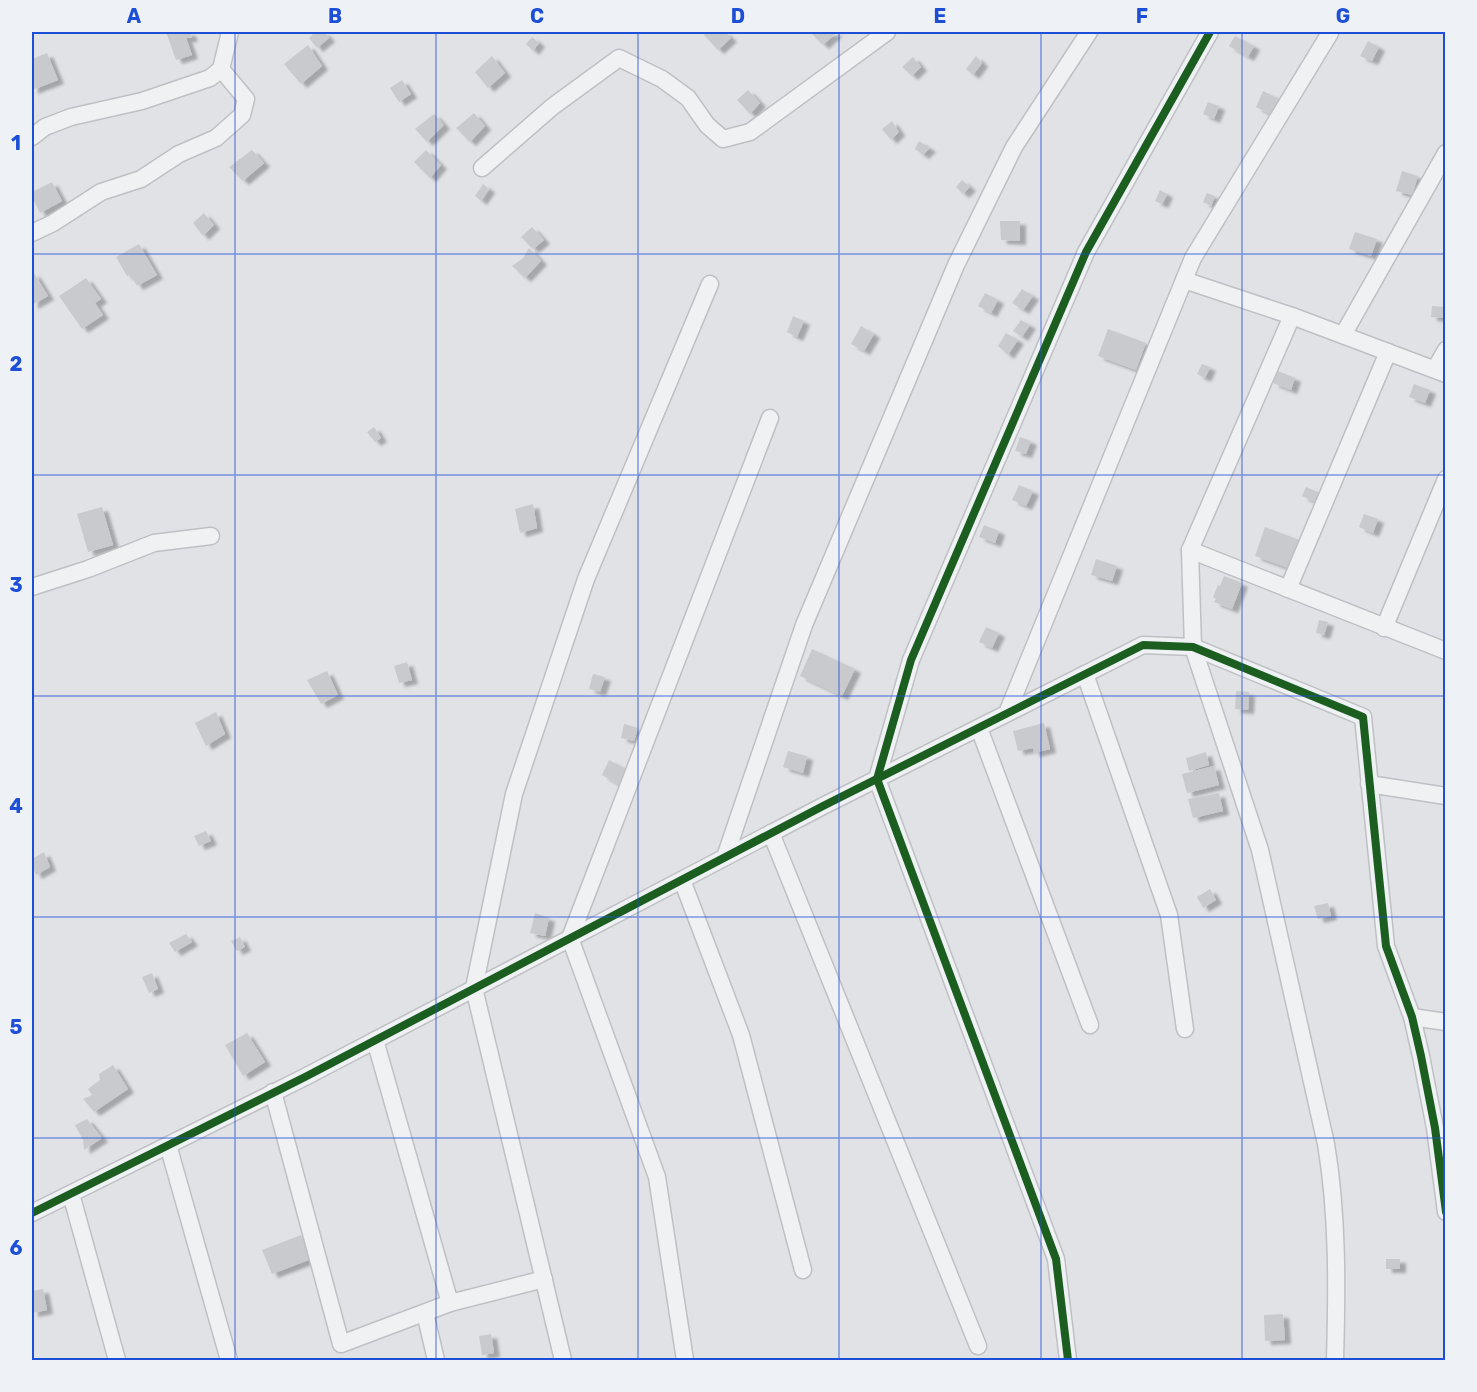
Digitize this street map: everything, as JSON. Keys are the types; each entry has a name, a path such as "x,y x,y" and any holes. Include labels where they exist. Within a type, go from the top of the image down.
{"street":[{"path":"32,137 45,127 71,117 101,112 177,91 210,78 221,69 230,32"},
{"path":"482,168 552,107 619,58 662,79 688,98 707,125 723,139 750,132 887,32"},
{"path":"726,857 804,625 956,265 1014,147 1089,32"},
{"path":"1068,1360 1056,1258 877,779 911,660 1086,252 1210,32"},
{"path":"1007,713 1192,258 1330,33"},
{"path":"32,233 54,223 101,192 141,179 179,154 216,138 242,115 246,99 221,69"},
{"path":"1344,335 1446,153"},
{"path":"1184,280 1292,316 1440,371 1446,350"},
{"path":"563,1360 474,988 514,794 521,771 586,579 710,284"},
{"path":"1292,316 1190,550 1192,647 1260,850 1326,1144 1334,1211 1335,1360"},
{"path":"1288,589 1388,352"},
{"path":"685,1360 657,1177 570,938 770,418"},
{"path":"1384,628 1441,503 1446,479"},
{"path":"32,587 88,569 154,543 211,536"},
{"path":"1190,550 1446,651"},
{"path":"32,1213 375,1040 771,833 1143,645 1192,647 1363,717 1386,946 1412,1017 1435,1128 1446,1212"},
{"path":"1085,674 1169,915 1185,1029"},
{"path":"979,728 1090,1025"},
{"path":"1369,784 1446,795"},
{"path":"771,833 978,1346"},
{"path":"682,880 741,1035 803,1270"},
{"path":"1412,1017 1446,1022"},
{"path":"375,1040 450,1303"},
{"path":"273,1092 341,1344 450,1303 544,1279"},
{"path":"168,1145 229,1360"},
{"path":"71,1194 117,1360"},
{"path":"425,1313 436,1360"}],"building":[{"path":"166,32 190,32 192,38 186,38 192,55 176,60"},
{"path":"315,32 324,32 329,38 317,48 309,38"},
{"path":"708,32 725,32 731,38 718,50 704,35"},
{"path":"810,32 837,32 823,45"},
{"path":"1235,36 1254,46 1248,57 1229,46"},
{"path":"532,37 539,43 533,51 526,44"},
{"path":"1368,41 1379,47 1372,61 1360,56"},
{"path":"308,45 322,66 301,84 284,64"},
{"path":"47,53 58,80 32,90 32,59"},
{"path":"492,56 505,73 488,88 475,72"},
{"path":"976,56 982,63 973,75 966,69"},
{"path":"913,57 921,67 912,76 902,67"},
{"path":"402,80 411,94 399,102 390,88"},
{"path":"748,90 760,103 750,114 737,100"},
{"path":"1263,91 1280,99 1272,115 1256,107"},
{"path":"1208,102 1219,106 1214,119 1203,114"},
{"path":"474,113 485,126 470,142 456,128"},
{"path":"434,114 444,125 427,142 415,129"},
{"path":"892,121 899,132 891,140 882,129"},
{"path":"919,141 930,148 923,155 915,149"},
{"path":"252,150 264,163 243,181 229,167"},
{"path":"426,150 441,165 430,178 414,162"},
{"path":"1402,171 1418,176 1412,195 1396,191"},
{"path":"962,180 970,187 963,194 956,187"},
{"path":"52,182 62,201 40,213 32,192"},
{"path":"483,184 489,189 481,201 475,196"},
{"path":"1160,190 1167,194 1162,204 1155,201"},
{"path":"1207,193 1215,196 1211,206 1203,202"},
{"path":"204,213 214,225 203,236 193,223"},
{"path":"1000,221 1020,221 1020,241 1001,240"},
{"path":"532,227 544,240 533,249 521,237"},
{"path":"1355,232 1377,239 1371,256 1349,249"},
{"path":"139,244 157,275 137,286 130,274 127,276 116,257"},
{"path":"529,248 541,261 525,278 512,266 523,258"},
{"path":"34,273 48,296 32,305 32,274"},
{"path":"86,278 101,299 95,303 103,315 82,329 59,296"},
{"path":"1022,289 1033,296 1023,310 1012,303"},
{"path":"985,293 998,300 991,313 978,306"},
{"path":"1432,306 1446,307 1446,318 1431,317"},
{"path":"793,316 804,321 797,337 787,332"},
{"path":"1021,320 1030,325 1022,337 1013,331"},
{"path":"861,326 874,334 864,351 851,344"},
{"path":"1108,329 1146,343 1136,370 1098,356"},
{"path":"1006,333 1018,340 1008,355 998,346"},
{"path":"1202,364 1210,367 1205,378 1197,374"},
{"path":"1278,371 1295,378 1291,390 1273,383"},
{"path":"1414,384 1430,390 1425,403 1409,397"},
{"path":"374,427 381,438 375,442 367,432"},
{"path":"1020,437 1031,441 1026,454 1015,451"},
{"path":"1019,485 1033,491 1026,506 1012,500"},
{"path":"1306,487 1320,493 1315,502 1302,496"},
{"path":"533,504 537,528 520,533 515,509"},
{"path":"102,507 113,545 88,552 77,514"},
{"path":"1364,514 1378,519 1373,533 1359,527"},
{"path":"984,525 999,531 995,543 979,537"},
{"path":"1265,527 1302,541 1291,569 1255,556"},
{"path":"1096,559 1117,566 1112,581 1091,575"},
{"path":"1224,576 1242,583 1232,609 1214,602 1216,599 1213,597"},
{"path":"1319,620 1328,622 1324,635 1316,633"},
{"path":"986,627 999,633 992,648 979,642"},
{"path":"812,649 855,669 842,696 800,676"},
{"path":"407,662 412,680 399,683 394,666"},
{"path":"327,671 338,695 321,704 307,680"},
{"path":"593,674 605,677 600,692 589,689"},
{"path":"1236,691 1249,692 1248,710 1235,709"},
{"path":"216,712 225,734 206,746 195,723"},
{"path":"1044,723 1050,749 1034,753 1033,748 1018,751 1013,731"},
{"path":"624,724 638,728 634,741 621,738"},
{"path":"788,751 807,756 803,773 783,767"},
{"path":"1206,752 1209,765 1189,771 1186,758"},
{"path":"609,760 626,769 619,785 602,775"},
{"path":"1214,766 1219,785 1187,793 1182,774"},
{"path":"1219,793 1223,811 1193,818 1188,799"},
{"path":"206,831 211,841 199,846 194,836"},
{"path":"44,852 50,867 36,875 32,859"},
{"path":"1210,889 1216,900 1203,908 1197,897"},
{"path":"1328,903 1331,916 1318,919 1314,906"},
{"path":"535,913 549,918 545,936 530,933"},
{"path":"186,934 192,942 175,952 169,943"},
{"path":"240,937 245,947 237,951 231,941"},
{"path":"152,973 158,989 149,993 142,977"},
{"path":"247,1033 265,1062 243,1076 225,1045"},
{"path":"113,1065 128,1089 94,1112 83,1099 92,1095 88,1089 100,1080 99,1074"},
{"path":"87,1119 102,1138 84,1150 83,1140 75,1125"},
{"path":"301,1235 311,1259 272,1274 262,1250"},
{"path":"1386,1259 1400,1259 1400,1269 1386,1269"},
{"path":"43,1289 47,1310 32,1313 32,1291"},
{"path":"1283,1314 1285,1340 1265,1341 1264,1315"},
{"path":"491,1334 494,1353 482,1355 479,1336"}],"cycle path":[{"path":"1068,1360 1056,1259 877,779 911,660 1086,252 1210,32"},
{"path":"32,1213 305,1077 823,806 1143,645 1193,647 1363,717 1386,946 1412,1017 1421,1056 1435,1128 1446,1212"}]}
